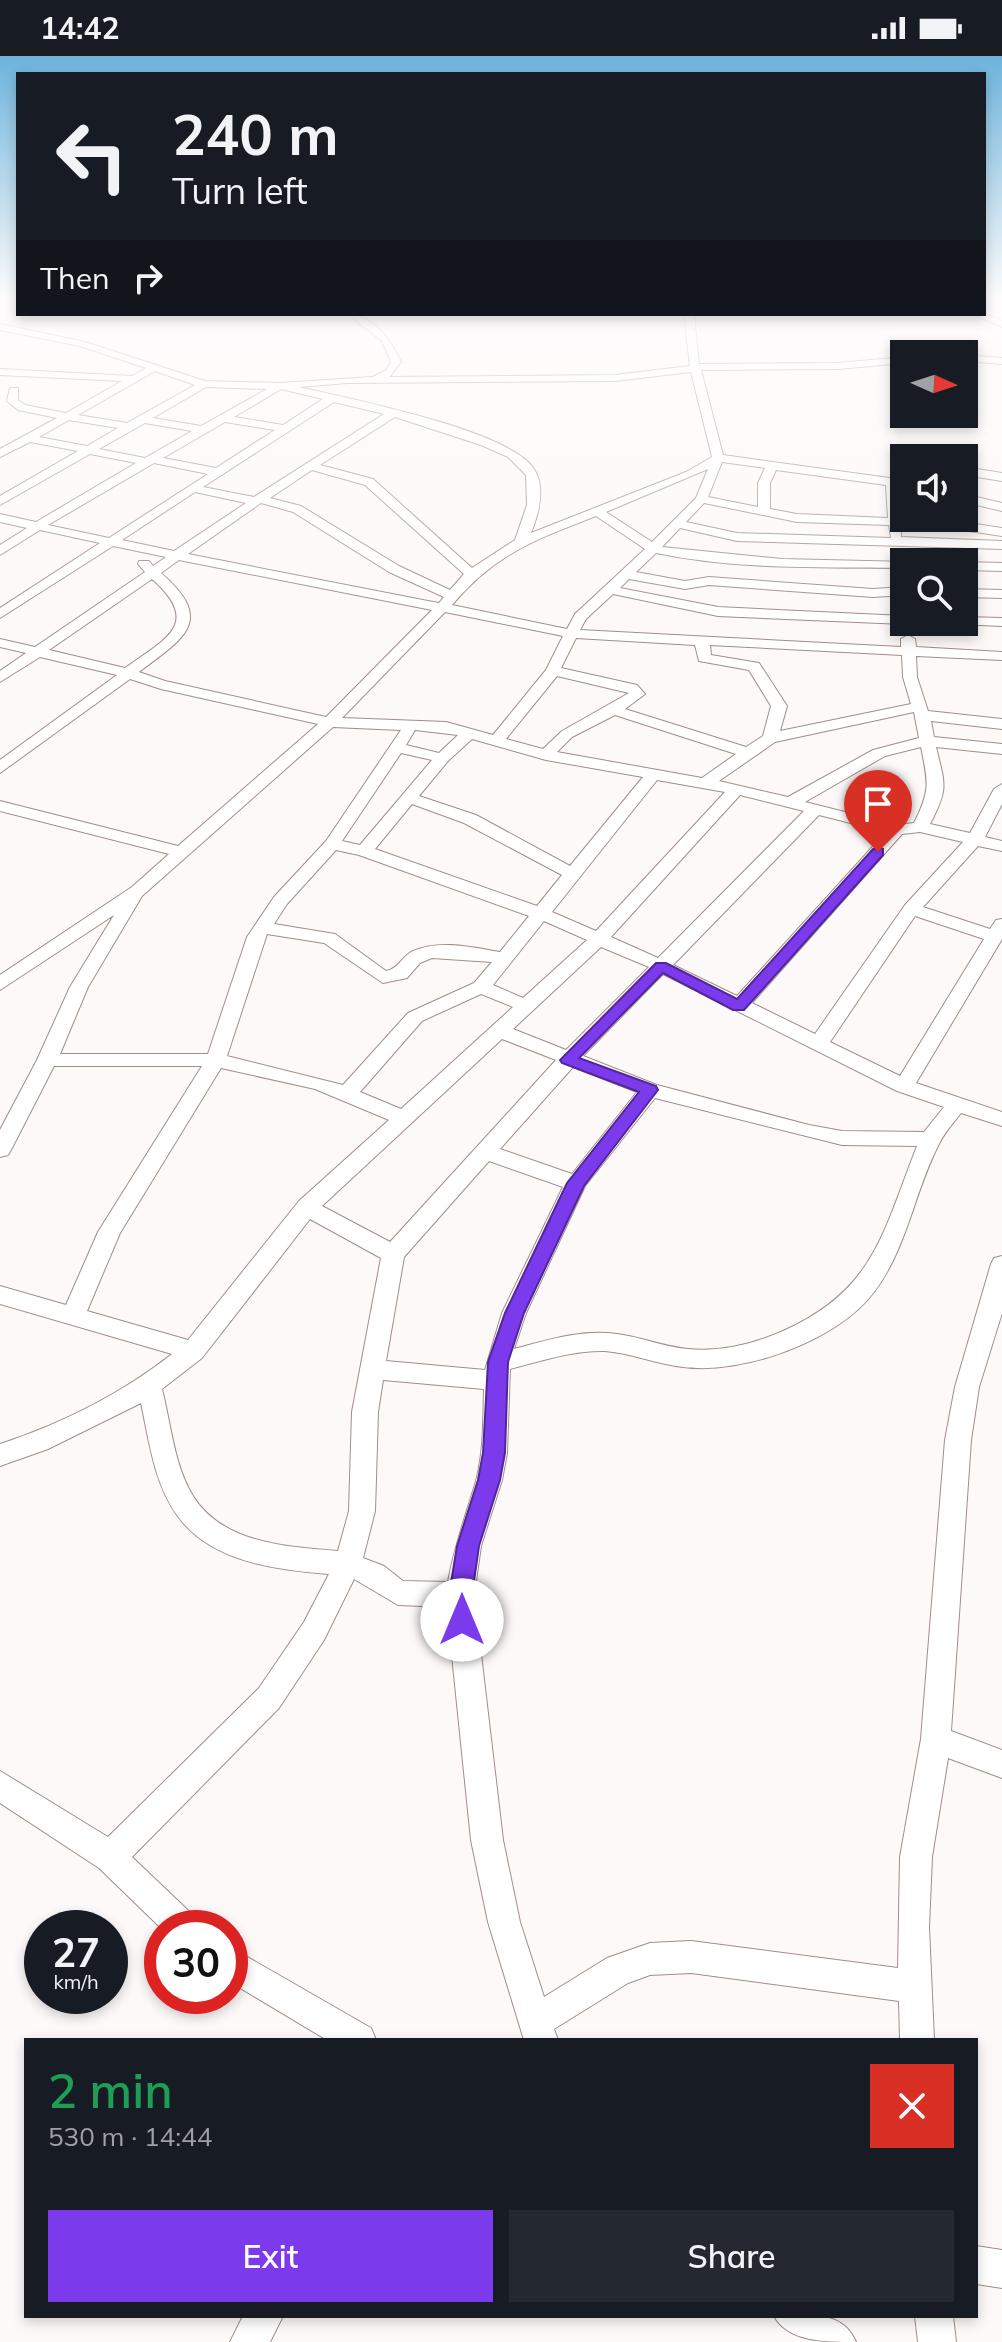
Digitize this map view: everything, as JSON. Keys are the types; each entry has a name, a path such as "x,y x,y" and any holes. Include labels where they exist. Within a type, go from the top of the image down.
{"street":[{"path":"14,405 129,427"},
{"path":"0,454 90,405"},
{"path":"0,501 168,405"},
{"path":"0,551 246,405"},
{"path":"0,614 115,543 322,405"},
{"path":"355,405 492,443 526,465 534,481 530,524 520,542"},
{"path":"496,742 553,671 580,617 701,499 718,458 706,405"},
{"path":"0,678 258,500 391,415"},
{"path":"223,418 286,429"},
{"path":"143,419 203,430"},
{"path":"28,438 221,473"},
{"path":"0,984 138,891 329,722 441,609 471,574 520,542 690,474 718,458 800,468 890,470"},
{"path":"764,513 764,483 773,464"},
{"path":"313,467 369,482 471,574"},
{"path":"978,471 1002,468"},
{"path":"978,474 1002,477"},
{"path":"3,480 15,492"},
{"path":"196,489 297,509 394,569 451,595"},
{"path":"701,499 738,521 758,539 1002,545"},
{"path":"978,501 1002,507"},
{"path":"597,511 653,549 755,561 890,564"},
{"path":"678,524 738,521 764,513 890,523"},
{"path":"0,518 177,557 441,609 512,617 571,634 1002,656"},
{"path":"978,528 1002,532"},
{"path":"896,532 898,548"},
{"path":"755,561 758,539"},
{"path":"0,768 178,636 186,625 188,615 183,602 129,550 115,543"},
{"path":"728,559 732,582"},
{"path":"978,566 1002,567"},
{"path":"626,574 685,585 732,582 857,593 890,592"},
{"path":"610,589 656,602 797,617 890,619"},
{"path":"978,593 1002,594"},
{"path":"789,644 797,617"},
{"path":"978,621 1002,622"},
{"path":"908,636 911,651 910,677 937,786 936,797 920,827"},
{"path":"702,641 704,658 757,668 779,706 770,738"},
{"path":"0,643 128,673 161,685 329,722 446,727 546,755 736,789 897,830 920,827 1002,846"},
{"path":"546,755 567,734 638,694 637,691 553,671"},
{"path":"613,710 747,753"},
{"path":"706,783 770,738 920,711 1002,724"},
{"path":"73,1315 109,1232 216,1060 256,937 280,901 332,844 410,727"},
{"path":"364,851 442,758 471,732"},
{"path":"792,802 874,755 927,741 1002,749"},
{"path":"396,747 442,758"},
{"path":"348,1093 415,1017 481,987 652,776"},
{"path":"0,1455 85,1421 149,1386 193,1351 307,1207 599,939 736,789"},
{"path":"818,1045 911,909 975,839 1002,789"},
{"path":"409,798 470,819 573,874"},
{"path":"0,806 180,852"},
{"path":"110,1857 269,1698 314,1631 348,1564 362,1511 365,1412 393,1254 568,1060 817,808"},
{"path":"739,1006 897,830"},
{"path":"332,844 364,851 542,914 661,966 904,1086 1002,1119"},
{"path":"0,1150 47,1060 79,987 138,891"},
{"path":"904,1086 998,930 911,909"},
{"path":"262,928 329,938 383,977 400,974 415,957 422,955 458,952 505,958"},
{"path":"481,987 526,1006"},
{"path":"500,1031 650,1090 842,1138 930,1139"},
{"path":"47,1060 216,1060 348,1093 404,1118"},
{"path":"650,1090 576,1183 535,1264 496,1371 494,1453 489,1480 468,1546 460,1595 487,1840 504,1922 538,2031 619,1970 650,1959 691,1957 915,1987"},
{"path":"373,1370 496,1371 603,1341 697,1360 725,1356 803,1333 842,1310 865,1289 882,1259 930,1139 956,1105"},
{"path":"485,1152 576,1183"},
{"path":"307,1207 393,1254"},
{"path":"917,2038 913,1927 916,1857 936,1739 958,1440 967,1387 998,1307 1002,1264"},
{"path":"0,1295 193,1351"},
{"path":"149,1386 182,1501 194,1516 243,1550 264,1556 348,1564 374,1574 398,1593 460,1595"},
{"path":"936,1739 1002,1764"},
{"path":"0,1786 110,1857 165,1910"},
{"path":"248,1974 356,2038"},
{"path":"978,2265 1002,2269"},
{"path":"249,2342 263,2318"},
{"path":"796,2318 837,2342"},
{"path":"934,2318 937,2342"}],"route":[{"path":"462,1620 460,1595 468,1546 489,1480 494,1453 498,1362 514,1313 576,1183 650,1090 568,1060 661,966 739,1006 878,852"}]}
